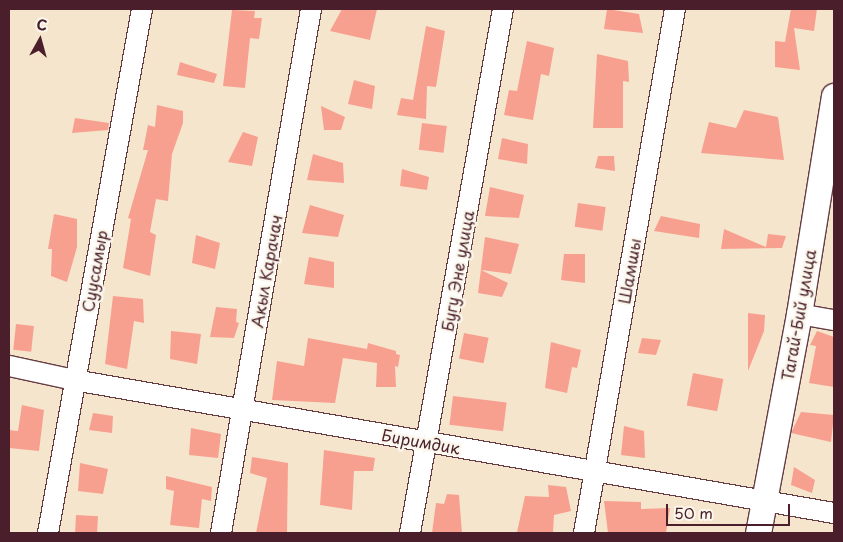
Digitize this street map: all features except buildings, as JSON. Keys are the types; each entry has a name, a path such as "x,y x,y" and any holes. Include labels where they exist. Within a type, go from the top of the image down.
{"street":[{"name":"Суусамыр","path":"48,533 142,9"},
{"name":"Акыл Карачач","path":"221,533 311,9"},
{"name":"Бугу Эне улица","path":"410,533 503,9"},
{"name":"Шамшы","path":"584,533 675,9"},
{"name":"Тагай-Бий улица","path":"758,533 799,314 833,111"},
{"path":"799,314 834,320"},
{"name":"Биримдик","path":"9,366 74,380 834,513"}]}
